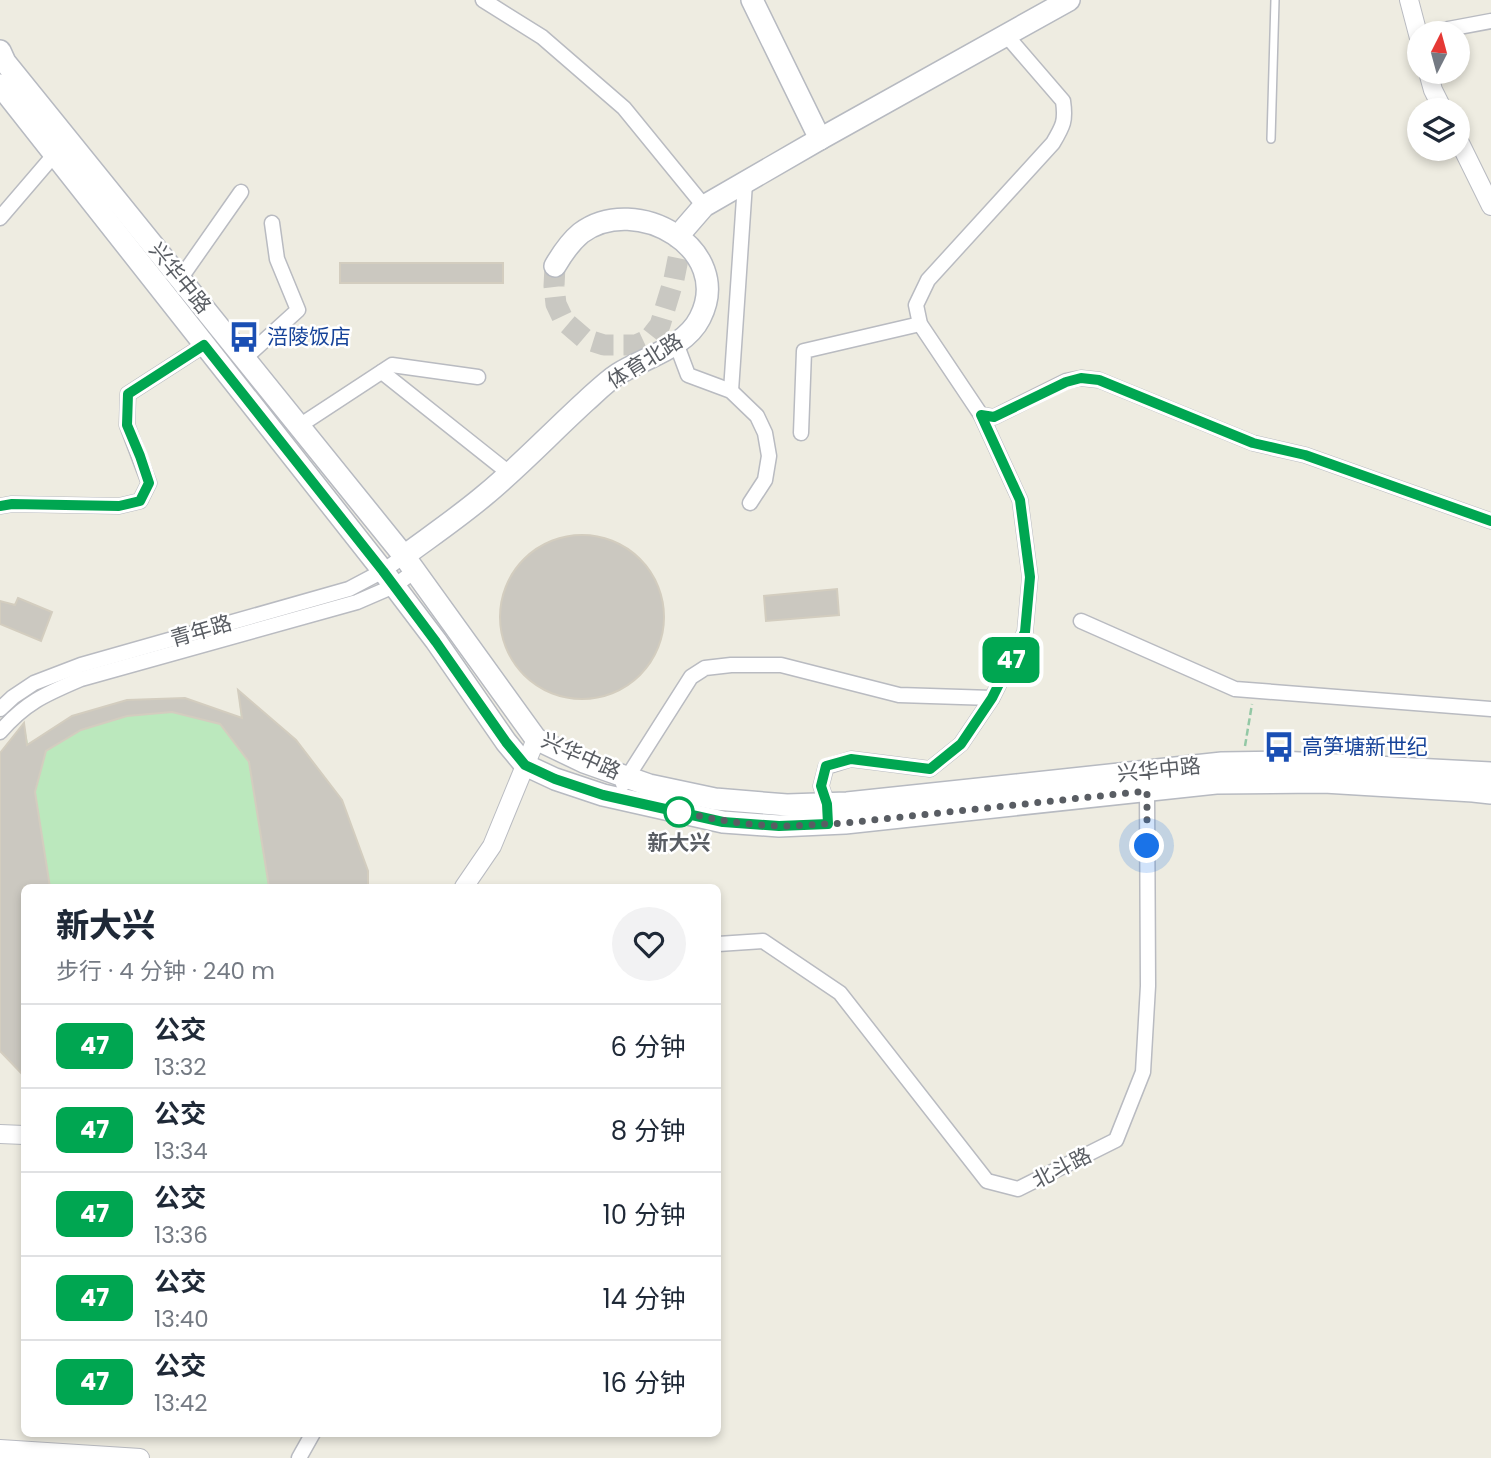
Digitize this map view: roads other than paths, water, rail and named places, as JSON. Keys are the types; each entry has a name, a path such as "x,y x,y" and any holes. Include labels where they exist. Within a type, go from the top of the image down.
{"main road":[{"path":"752,0 820,139"},
{"path":"684,229 704,206 1069,0"},
{"name":"兴华中路","path":"0,51 5,62 410,564 536,739 584,762 649,785 715,799 787,805 828,814 847,803 1222,763 1280,762 1491,773"},
{"path":"0,85 388,579 525,765 555,779 615,798 723,822 779,826 828,814 1147,791 1216,783 1324,782 1491,793"},
{"name":"体育北路","path":"410,564 617,374 676,343 691,331 700,318 707,292 703,263 693,250 659,225 639,219 619,219 582,232 567,247 555,266"}],"street":[{"path":"484,0 542,37 624,108 704,206"},
{"path":"1409,0 1415,21"},
{"path":"1470,25 1491,21"},
{"path":"828,814 821,786 826,766 851,759 930,769 961,744 992,698 1025,632 1030,577 1020,500 981,415 920,324 916,305 928,279 1053,142 1064,125 1063,101 1006,35"},
{"path":"0,218 54,155"},
{"path":"1469,161 1491,206"},
{"path":"731,391 745,183"},
{"path":"180,279 241,192"},
{"path":"245,358 298,310 277,259 272,223"},
{"path":"801,433 804,351 920,324"},
{"path":"676,343 688,375 731,391 757,416 765,433 769,456 765,480 750,503"},
{"path":"0,506 119,506 140,501 149,483 127,425 128,394 204,345"},
{"path":"299,426 393,365 478,377"},
{"path":"382,372 509,472"},
{"path":"981,415 994,417 1066,382 1081,378 1099,380 1253,443 1305,455 1491,521"},
{"path":"0,733 23,709 44,694 81,679 358,602 410,564"},
{"name":"青年路","path":"0,709 34,683 81,665 388,579"},
{"path":"1081,621 1235,689 1491,709"},
{"path":"615,798 691,677 705,668 781,665 899,695 992,698"},
{"path":"466,884 492,846 536,739"},
{"name":"北斗路","path":"721,944 763,941 840,993 987,1181 1018,1189 1116,1140 1143,1072 1148,986 1147,791"},
{"path":"0,1134 21,1135"},
{"path":"299,1458 311,1437"},
{"path":"0,1449 140,1458"}],"lane":[{"path":"1271,139 1275,0"}],"tunnel":[{"path":"555,266 556,304 564,321 585,339 604,345 636,345 649,339 660,325 674,279 684,229"}],"place":[{"name":"涪陵饭店","path":"244,337"},
{"name":"高笋塘新世纪","path":"1279,747"},
{"name":"新大兴","path":"679,812"}]}
